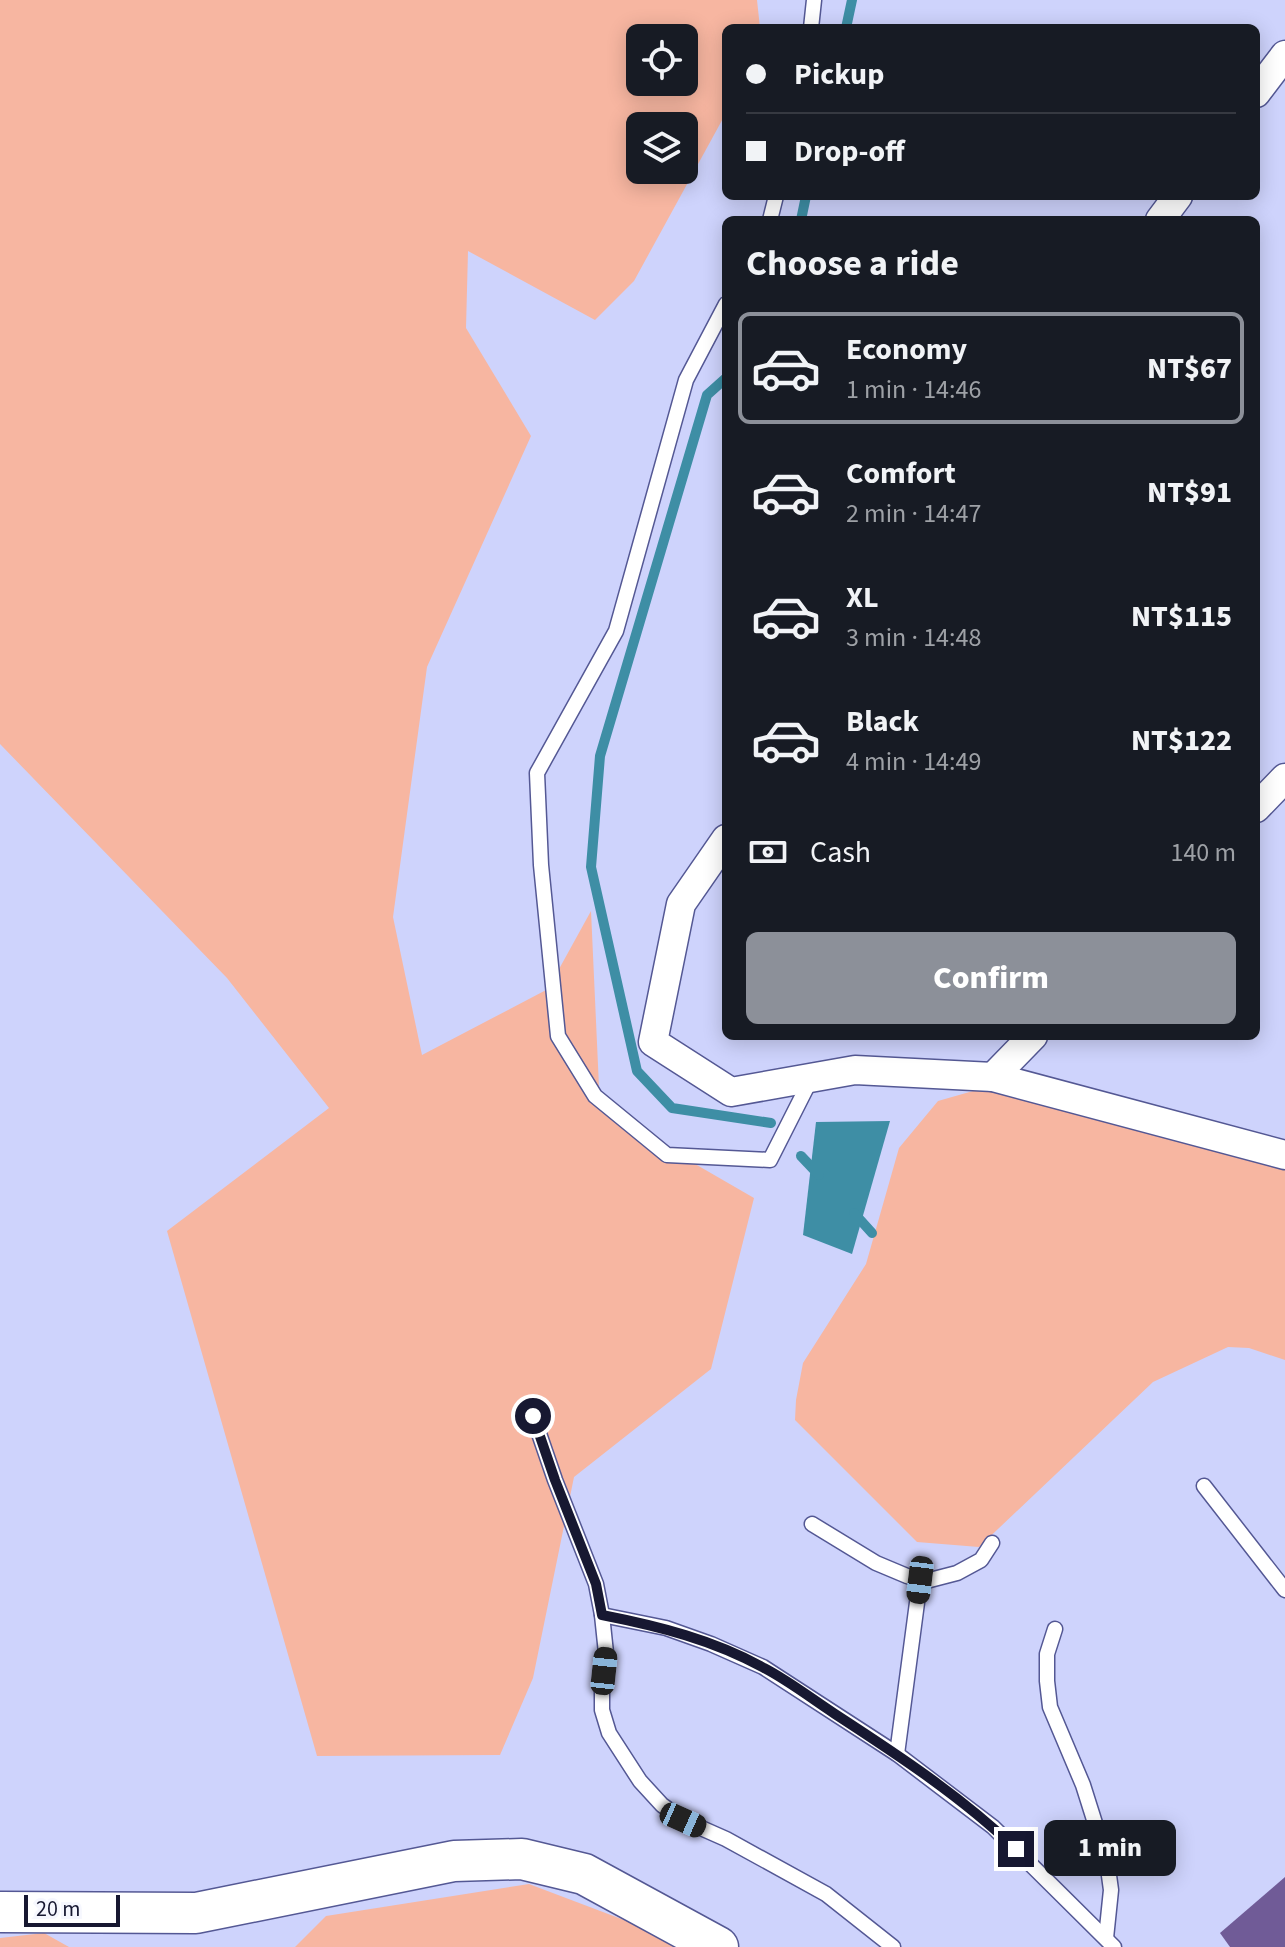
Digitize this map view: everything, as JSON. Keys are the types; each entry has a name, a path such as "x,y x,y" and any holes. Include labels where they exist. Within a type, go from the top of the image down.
{"street":[{"path":"1260,88 1285,55"},
{"path":"1260,804 1285,778"},
{"path":"722,845 681,904 653,1042 731,1092 855,1070 993,1077 1285,1155"},
{"path":"993,1077 1029,1040"},
{"path":"0,1912 196,1913 454,1861 522,1859 584,1874 718,1947"}],"lane":[{"path":"811,24 814,0"},
{"path":"722,312 686,380 616,631 537,773 541,865 558,1036 595,1096 667,1155 770,1160 812,1077"},
{"path":"533,1416 596,1584 606,1653 602,1710 609,1733 640,1781 662,1805 683,1820 726,1839 826,1894 893,1947"},
{"path":"1204,1486 1285,1590"},
{"path":"812,1524 876,1563 920,1580 957,1573 981,1560 992,1543"},
{"path":"897,1754 920,1580"},
{"path":"602,1615 666,1628 763,1667 897,1754 993,1827 1110,1942"},
{"path":"1055,1629 1047,1654 1050,1707 1083,1785 1107,1861 1111,1890 1110,1942"}],"shaded area":[{"path":"0,0 757,0 760,24 722,24 722,120 698,164 698,112 626,112 626,184 687,184 634,281 595,320 468,251 466,328 531,436 427,667 393,917 422,1055 548,989 591,911 600,1109 754,1198 711,1369 574,1477 533,1678 500,1755 317,1756 167,1231 329,1108 227,978 0,744"},
{"path":"987,1087 1285,1166 1285,1360 1249,1348 1228,1347 1153,1382 979,1547 917,1542 795,1420 796,1400 803,1363 866,1264 899,1148 938,1101"},
{"path":"529,1884 661,1934 681,1947 295,1947 326,1916"},
{"path":"44,1933 69,1947 0,1947 0,1938"}],"water":[{"path":"890,1121 852,1254 803,1235 816,1122"}],"building":[{"path":"1285,1877 1285,1947 1230,1947 1220,1933"}],"waterway":[{"path":"847,24 852,0"},
{"path":"802,216 805,200"},
{"path":"722,382 707,395 600,756 591,867 637,1071 672,1108 771,1123"},
{"path":"801,1156 819,1175"},
{"path":"854,1213 872,1233"}],"route":[{"path":"533,1416 596,1584 602,1615 666,1628 763,1667 897,1754 993,1827 1016,1849"}]}
